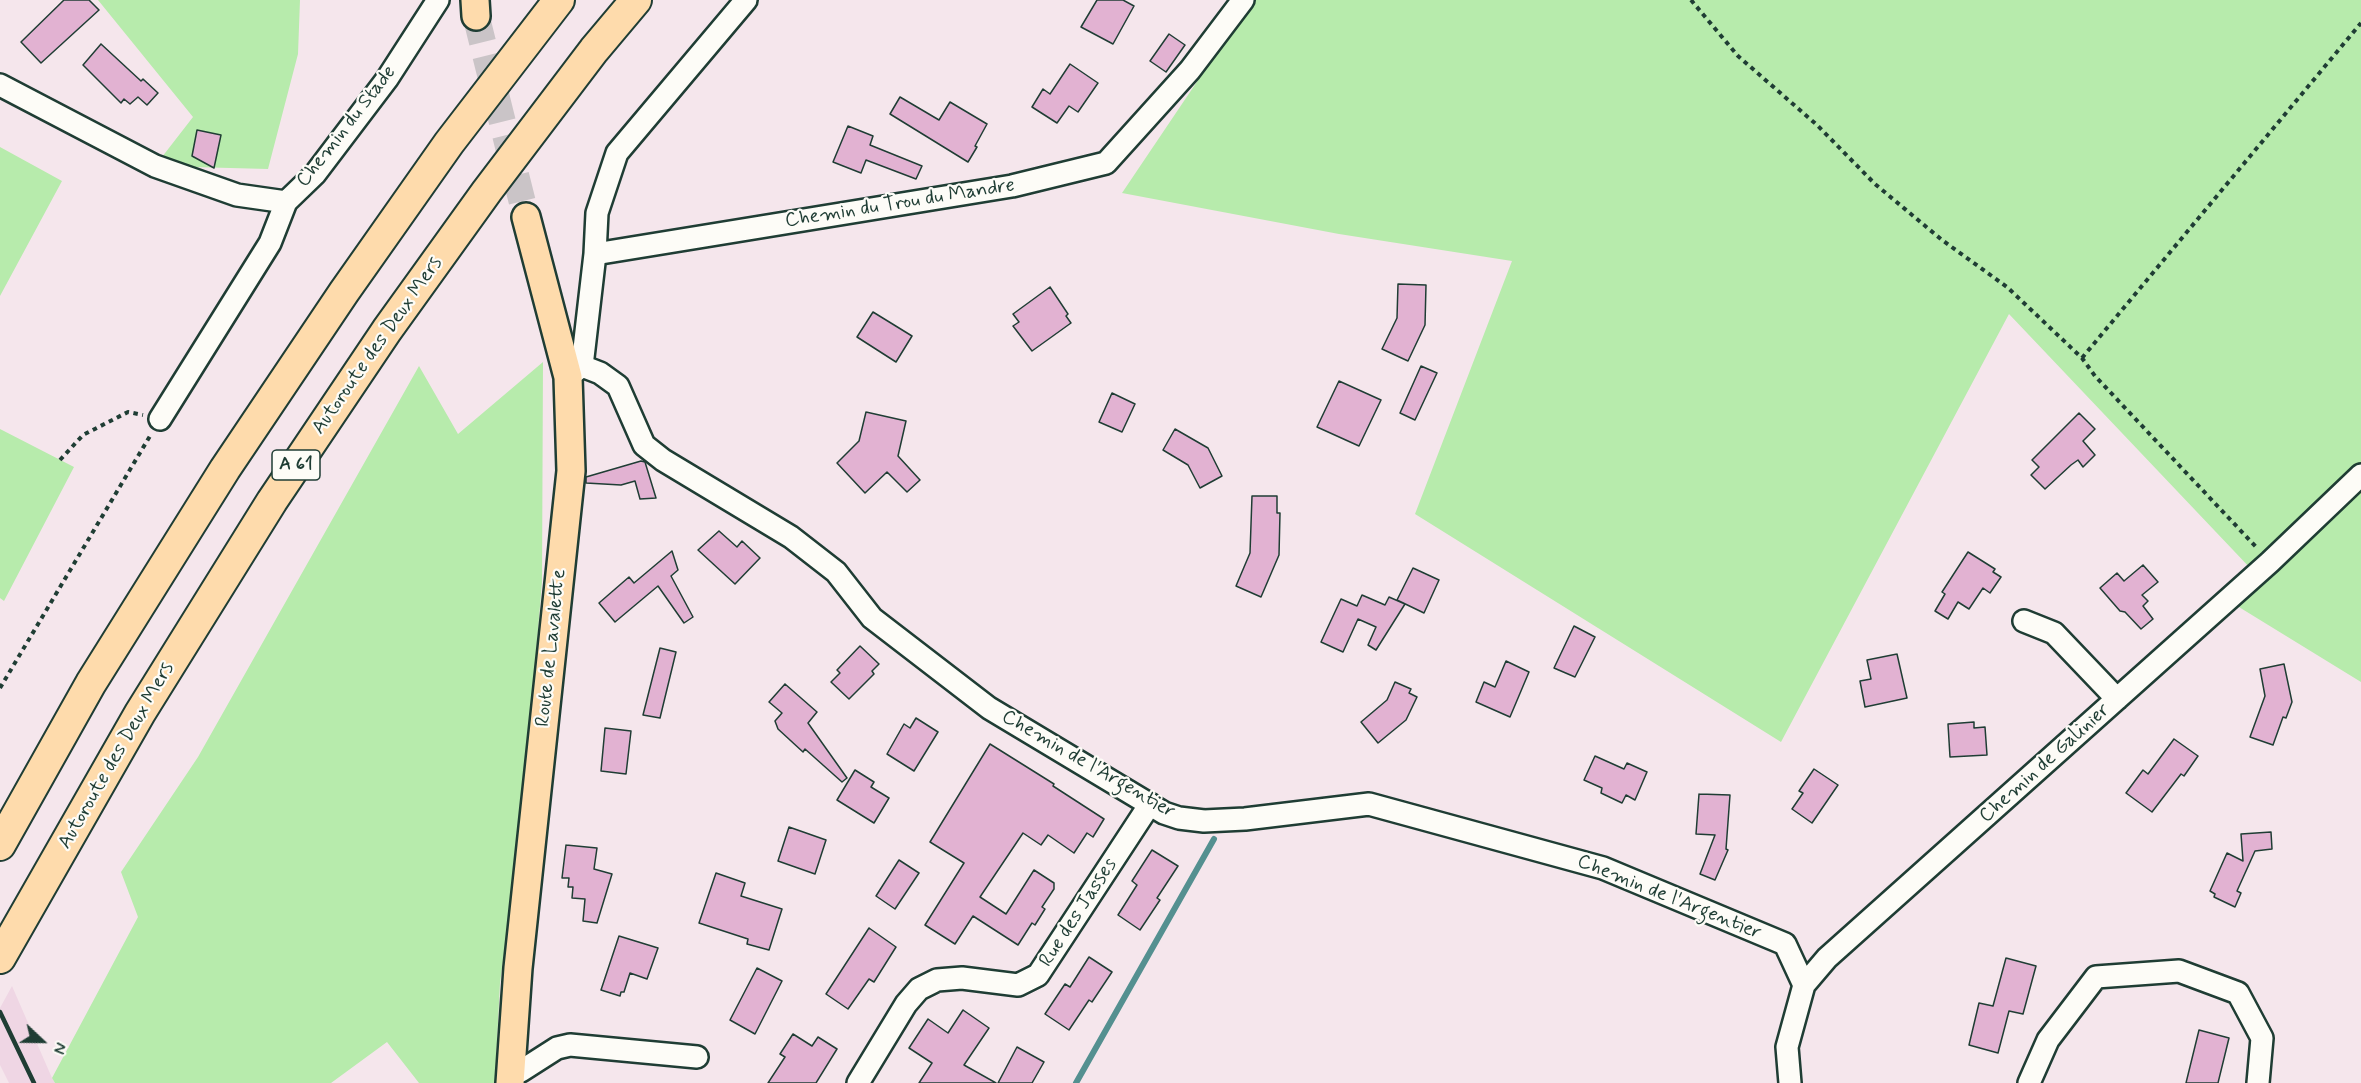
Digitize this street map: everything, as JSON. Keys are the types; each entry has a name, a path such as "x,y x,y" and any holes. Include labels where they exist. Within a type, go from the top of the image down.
{"highway":[{"name":"A 61","path":"0,845 91,683 225,469 344,292 436,162 559,0"},
{"name":"Autoroute des Deux Mers","path":"0,958 140,713 272,501 387,330 487,191 594,50 636,0"}],"main road":[{"name":"Route de Lavalette","path":"510,1079 518,968 572,471 575,372 526,218"}],"street":[{"name":"Chemin du Stade","path":"0,85 155,166 237,195 286,202 315,174 387,80 438,0"},
{"path":"575,372 595,254 597,213 617,153 746,0"},
{"name":"Chemin du Trou du Mandre","path":"595,254 1012,186 1106,162 1190,70 1244,0"},
{"path":"160,418 270,243 286,202"},
{"name":"Chemin de l'Argentier","path":"575,372 600,372 618,386 644,446 663,460 791,537 836,572 872,618 989,708 1164,813 1179,818 1204,821 1245,819 1369,804 1603,868 1785,944 1804,985"},
{"name":"Chemin de Galinier","path":"1790,1083 1786,1047 1804,985 1827,958 2270,562 2361,475"},
{"path":"2024,621 2054,633 2117,699"},
{"name":"Rue des Jasses","path":"858,1083 906,1004 919,989 937,980 962,978 1018,985 1038,975 1150,804"},
{"path":"2029,1083 2048,1040 2096,977 2179,971 2238,993 2262,1038 2258,1083"},
{"path":"510,1079 557,1048 570,1045 698,1058"}],"path":[{"path":"1691,0 1738,56 1817,125 1875,184 1942,240 2007,287 2082,358 2095,375 2270,562"},
{"path":"2082,358 2361,23"},
{"path":"0,688 160,418 128,412 83,435 60,460"}],"shaded area":[{"path":"12,986 55,1083 9,1083 0,1065 0,1008"}],"green space":[{"path":"98,0 300,0 298,54 268,169 155,166 193,117"},
{"path":"1252,0 2361,0 2361,682 2234,604 2252,570 2009,314 1781,742 1415,514 1512,261 1339,234 1122,193"},
{"path":"0,147 62,181 0,296"},
{"path":"543,362 542,582 521,836 500,983 495,1083 419,1083 387,1042 331,1083 55,1083 52,1078 138,917 121,872 198,757 419,366 458,434"},
{"path":"0,429 74,467 4,601 0,598"}],"building":[{"path":"64,0 89,0 99,10 41,63 21,42"},
{"path":"1097,0 1123,0 1134,6 1113,44 1081,27"},
{"path":"1169,34 1185,45 1166,72 1150,61"},
{"path":"101,44 141,81 143,79 158,93 147,105 138,97 130,104 124,99 121,103 83,65"},
{"path":"1070,64 1098,83 1078,112 1069,106 1057,123 1032,107 1043,89 1050,94"},
{"path":"900,97 939,120 950,102 987,124 968,162 890,114"},
{"path":"848,126 873,136 870,145 922,166 916,179 866,160 861,173 833,162"},
{"path":"197,130 221,135 214,168 192,156"},
{"path":"1398,284 1426,285 1425,325 1408,361 1382,349 1397,318"},
{"path":"1050,287 1068,314 1066,316 1071,323 1032,351 1013,326 1019,322 1013,314"},
{"path":"873,312 912,336 896,362 857,337"},
{"path":"1421,366 1437,373 1415,420 1400,413"},
{"path":"1339,381 1381,400 1359,446 1317,427"},
{"path":"1112,393 1135,404 1122,432 1099,422"},
{"path":"866,412 906,421 898,456 920,480 907,492 887,472 865,493 837,463 859,441"},
{"path":"2079,413 2095,429 2083,441 2095,455 2083,467 2078,460 2045,489 2031,475 2039,467 2032,460"},
{"path":"1175,429 1208,448 1222,476 1200,488 1188,465 1163,450"},
{"path":"641,461 645,462 656,498 640,499 635,481 621,485 586,483 586,477"},
{"path":"1252,496 1277,496 1277,513 1280,513 1279,555 1261,597 1236,586 1250,553"},
{"path":"719,531 737,547 742,541 760,558 735,584 698,550"},
{"path":"672,551 678,570 671,576 693,617 684,623 658,586 615,622 599,603 629,577 634,583"},
{"path":"1968,552 1995,569 1993,572 2001,577 1990,593 1983,588 1969,609 1958,602 1948,619 1935,611 1945,594 1942,592"},
{"path":"2143,565 2158,582 2142,595 2148,601 2143,606 2153,619 2141,629 2125,612 2120,611 2100,588 2117,573 2124,581"},
{"path":"1413,568 1439,580 1424,613 1397,600"},
{"path":"1362,595 1385,605 1389,597 1405,604 1376,650 1368,645 1376,627 1358,619 1343,652 1321,642 1341,599 1357,606"},
{"path":"1574,626 1595,637 1575,677 1554,668"},
{"path":"860,646 879,664 872,671 874,674 849,699 831,682 840,673 837,670"},
{"path":"660,648 676,652 660,718 643,715"},
{"path":"1897,654 1907,698 1865,707 1860,681 1871,679 1867,660"},
{"path":"1506,661 1529,672 1510,717 1476,702 1484,682 1495,687"},
{"path":"2284,664 2292,702 2286,718 2283,717 2273,745 2250,737 2265,696 2260,669"},
{"path":"1395,682 1411,689 1409,693 1417,697 1406,720 1378,743 1361,722 1387,700"},
{"path":"785,684 817,712 808,723 847,778 842,782 805,749 803,752 778,729 775,721 782,713 769,702"},
{"path":"916,718 938,732 914,771 887,754 904,724 910,728"},
{"path":"1974,722 1974,728 1985,727 1987,755 1950,757 1948,724"},
{"path":"605,728 631,731 626,774 601,771"},
{"path":"2174,739 2198,756 2184,776 2181,774 2152,812 2126,793 2143,770 2148,774"},
{"path":"990,744 1104,819 1093,837 1087,833 1074,853 1048,835 1041,845 1023,833 980,897 1006,914 1034,870 1054,883 1054,889 1042,907 1045,909 1035,925 1032,923 1018,945 973,916 955,944 925,925 964,863 930,842"},
{"path":"1595,756 1624,769 1627,763 1647,772 1635,800 1626,795 1622,803 1601,793 1602,788 1584,780"},
{"path":"1814,769 1838,785 1812,823 1792,809 1803,793 1799,791"},
{"path":"855,770 874,782 871,787 889,798 874,823 837,800"},
{"path":"1699,794 1730,795 1726,849 1728,850 1715,880 1700,874 1715,835 1696,834"},
{"path":"789,827 826,840 815,874 778,861"},
{"path":"2271,832 2272,849 2255,851 2237,891 2241,893 2235,907 2214,897 2215,894 2210,891 2227,853 2243,861 2241,834"},
{"path":"566,845 597,848 594,869 612,874 597,923 583,921 585,899 572,898 573,887 568,887 569,878 562,878"},
{"path":"1152,850 1178,866 1157,898 1160,900 1140,930 1118,915 1137,885 1132,881"},
{"path":"899,860 919,873 895,909 876,896"},
{"path":"716,873 745,883 741,896 782,909 769,950 747,944 748,939 699,923"},
{"path":"869,928 896,947 874,982 869,979 848,1009 826,994"},
{"path":"619,936 658,948 647,979 630,973 624,992 621,992 620,996 601,990"},
{"path":"1089,957 1112,972 1092,1002 1089,1000 1069,1030 1045,1014 1065,984 1070,987"},
{"path":"2006,958 2036,966 2023,1014 2009,1011 1998,1053 1969,1045 1979,1003 1993,1006"},
{"path":"757,968 782,981 755,1034 730,1020"},
{"path":"963,1010 989,1028 964,1065 996,1083 919,1083 932,1063 909,1048 928,1019 948,1033"},
{"path":"2199,1030 2229,1038 2218,1083 2186,1083"},
{"path":"793,1034 812,1046 818,1037 837,1049 816,1083 768,1083 785,1057 780,1054"},
{"path":"1017,1047 1044,1062 1032,1083 998,1083"}],"waterway":[{"path":"1076,1083 1214,839"}],"tunnel":[{"path":"476,16 526,217"}],"railway":[{"path":"0,1012 34,1083"}]}
